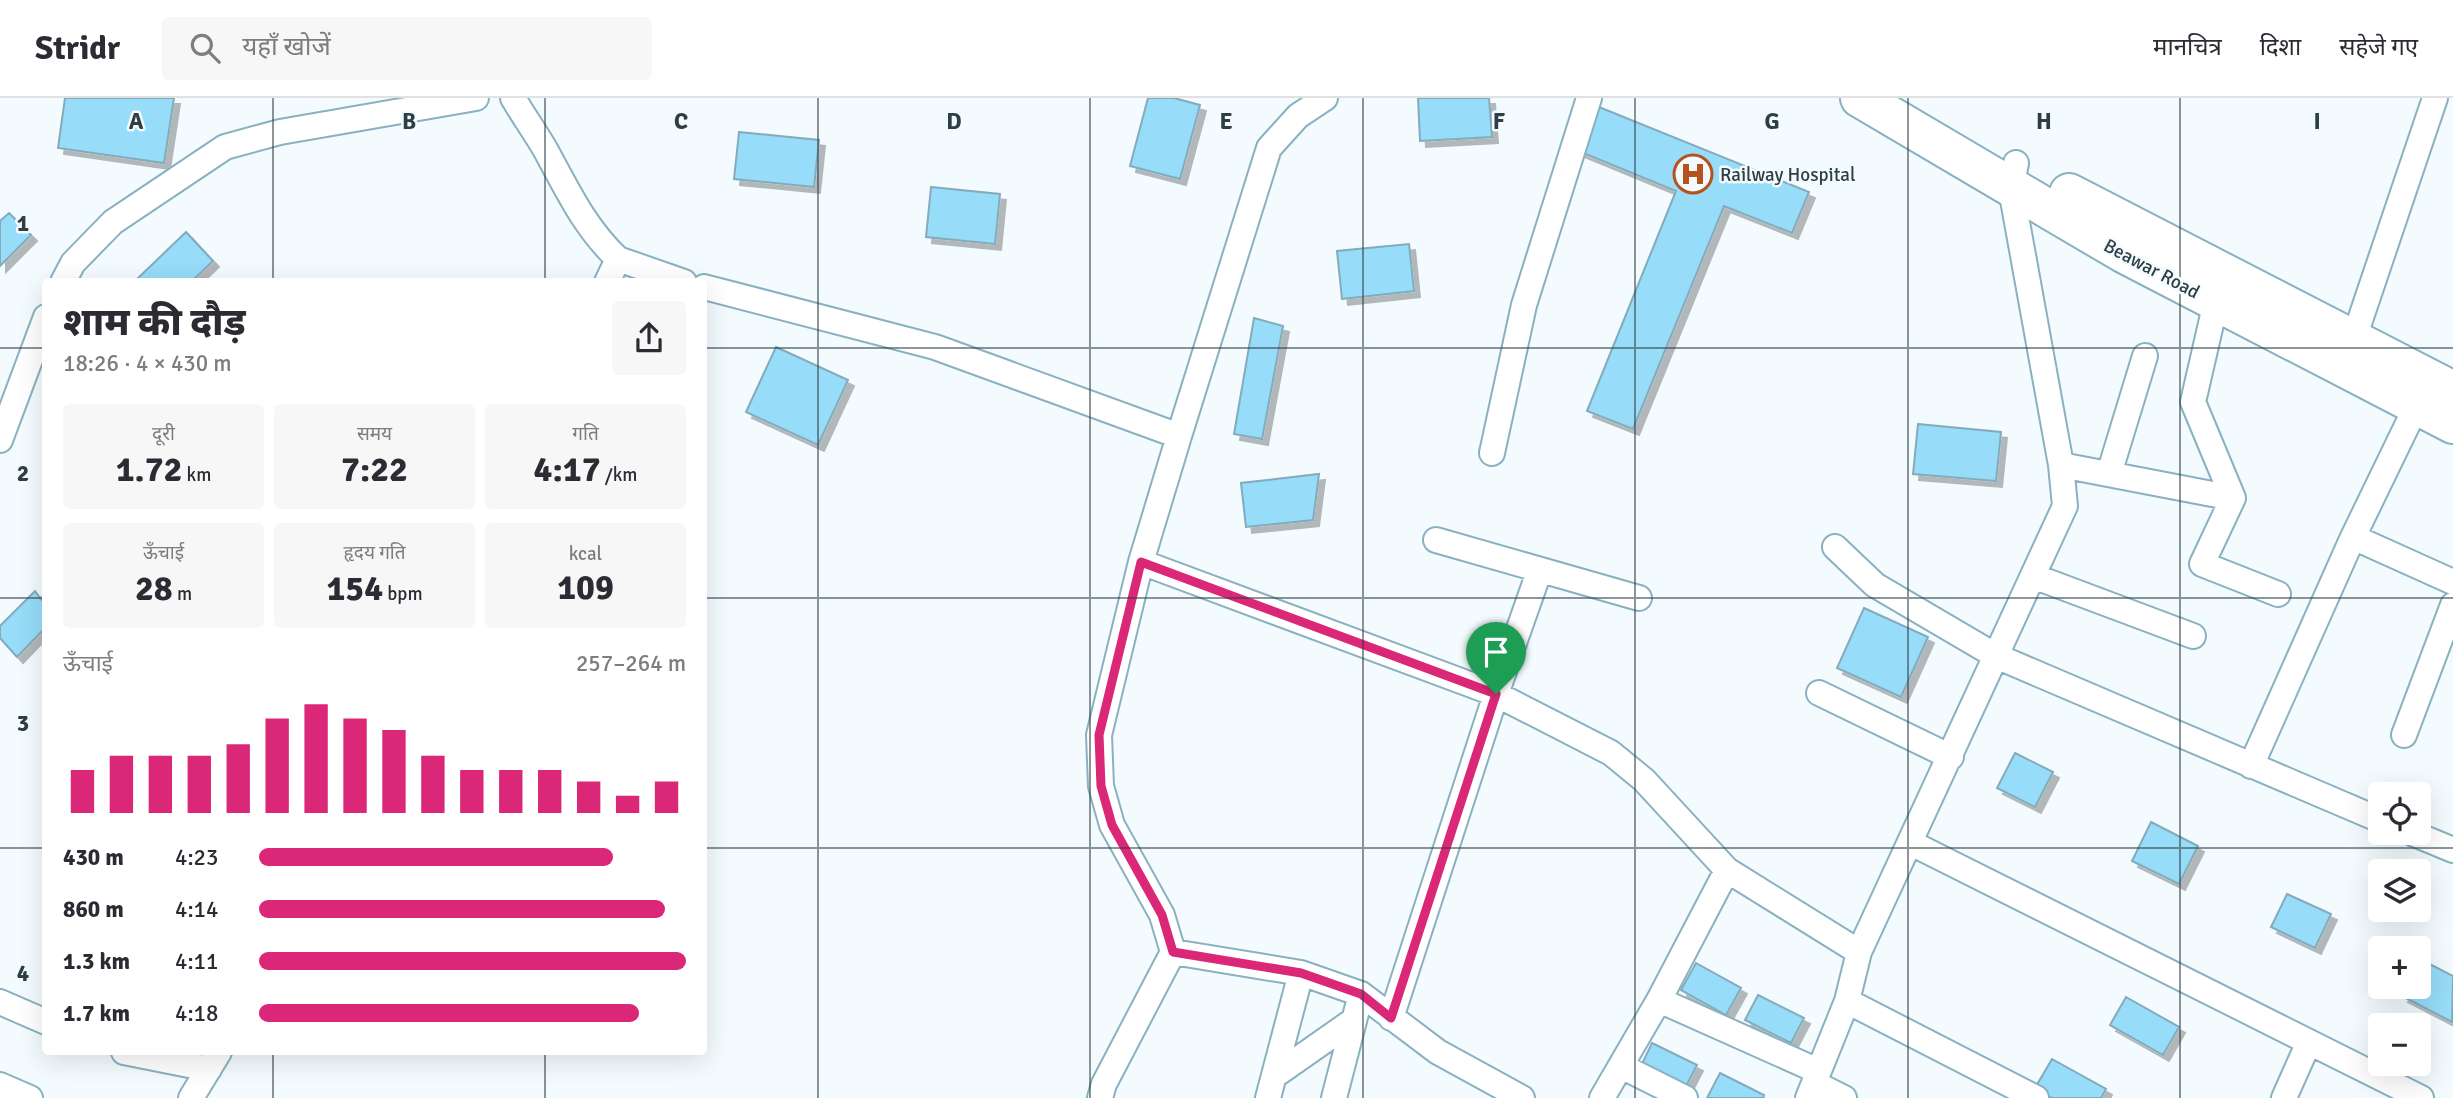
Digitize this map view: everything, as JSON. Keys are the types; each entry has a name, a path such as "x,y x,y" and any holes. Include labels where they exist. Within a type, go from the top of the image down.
{"main road":[{"name":"Beawar Road","path":"1860,98 2013,176 2149,236 2348,354 2417,405 2453,424"},
{"name":"Beawar Road","path":"1899,98 2013,176 2216,302 2348,354 2453,391"}],"street":[{"path":"65,278 73,263 113,222 225,147 372,107 476,98"},
{"path":"513,98 544,147 575,208 598,240 618,259 673,278"},
{"path":"1100,1098 1104,1084 1173,952 1162,915 1112,825 1101,786 1099,735 1141,562 1269,148 1298,116 1325,98"},
{"path":"1492,453 1524,305 1589,98"},
{"path":"2348,354 2435,98"},
{"path":"1814,1084 1847,1001 1859,952 2065,506 2061,465 2013,176"},
{"path":"609,278 618,259"},
{"path":"709,289 935,347 1180,436"},
{"path":"2216,302 2193,402 2233,498 2202,564 2278,594"},
{"path":"0,440 42,328"},
{"path":"2109,474 2145,356"},
{"path":"2251,766 2353,537 2417,405"},
{"path":"2061,465 2233,498"},
{"path":"2353,537 2453,582"},
{"path":"1436,540 1539,572 1639,598"},
{"path":"1835,547 1875,585 1996,656 2368,815"},
{"path":"1141,562 1496,694 1584,738 1611,753 1644,780 1727,870 1859,952"},
{"path":"1398,1024 1496,694 1539,572"},
{"path":"2033,576 2193,636"},
{"path":"2403,734 2453,605"},
{"path":"1818,693 1951,757"},
{"path":"2431,841 2453,850"},
{"path":"1911,843 2308,1044 2421,1098"},
{"path":"1602,1098 1659,1000 1727,870"},
{"path":"1173,952 1301,973 1361,994 1487,1090 1522,1098"},
{"path":"1271,1087 1301,973"},
{"path":"1334,1098 1361,994"},
{"path":"1659,1000 1844,1098"},
{"path":"1847,1001 2036,1098"},
{"path":"0,1002 42,1019"},
{"path":"1271,1087 1354,1020"},
{"path":"2284,1098 2308,1044"},
{"path":"158,1055 214,1060 191,1098"},
{"path":"1621,1066 1685,1098"},
{"path":"0,1085 30,1098"}],"building":[{"path":"65,98 174,98 164,163 58,148"},
{"path":"1148,98 1174,98 1200,105 1180,179 1130,166"},
{"path":"1418,98 1489,98 1492,137 1420,141"},
{"path":"1594,105 1809,192 1792,233 1724,206 1633,429 1587,411 1676,191 1576,150"},
{"path":"739,132 819,140 814,187 734,179"},
{"path":"931,187 1000,194 995,244 926,237"},
{"path":"9,213 31,235 0,266 0,221"},
{"path":"186,232 213,261 195,278 138,278"},
{"path":"1409,244 1414,291 1342,299 1337,251"},
{"path":"1254,318 1283,326 1262,439 1234,434"},
{"path":"776,347 848,380 818,445 746,412"},
{"path":"1918,424 2001,432 1996,481 1913,474"},
{"path":"1319,474 1313,520 1246,527 1241,483"},
{"path":"35,591 42,601 42,631 17,657 0,638 0,626"},
{"path":"1864,608 1928,637 1901,697 1837,668"},
{"path":"2015,753 2053,772 2035,807 1997,788"},
{"path":"2151,822 2198,846 2179,884 2132,861"},
{"path":"2287,894 2331,914 2315,948 2271,927"},
{"path":"1696,963 1741,988 1726,1015 1681,990"},
{"path":"2431,965 2453,976 2452,1022 2408,999 2431,999"},
{"path":"1758,995 1804,1018 1791,1043 1745,1020"},
{"path":"2126,997 2179,1027 2163,1055 2110,1025"},
{"path":"1652,1043 1697,1065 1684,1090 1640,1068"},
{"path":"2052,1059 2106,1089 2101,1098 2052,1098 2035,1088"},
{"path":"1720,1073 1764,1095 1763,1098 1707,1098"}],"place":[{"name":"Railway Hospital","path":"1693,174"}],"route":[{"path":"1141,562 1496,694 1391,1018 1361,994 1301,973 1173,952 1162,915 1112,825 1101,786 1099,735 1141,562"}]}
